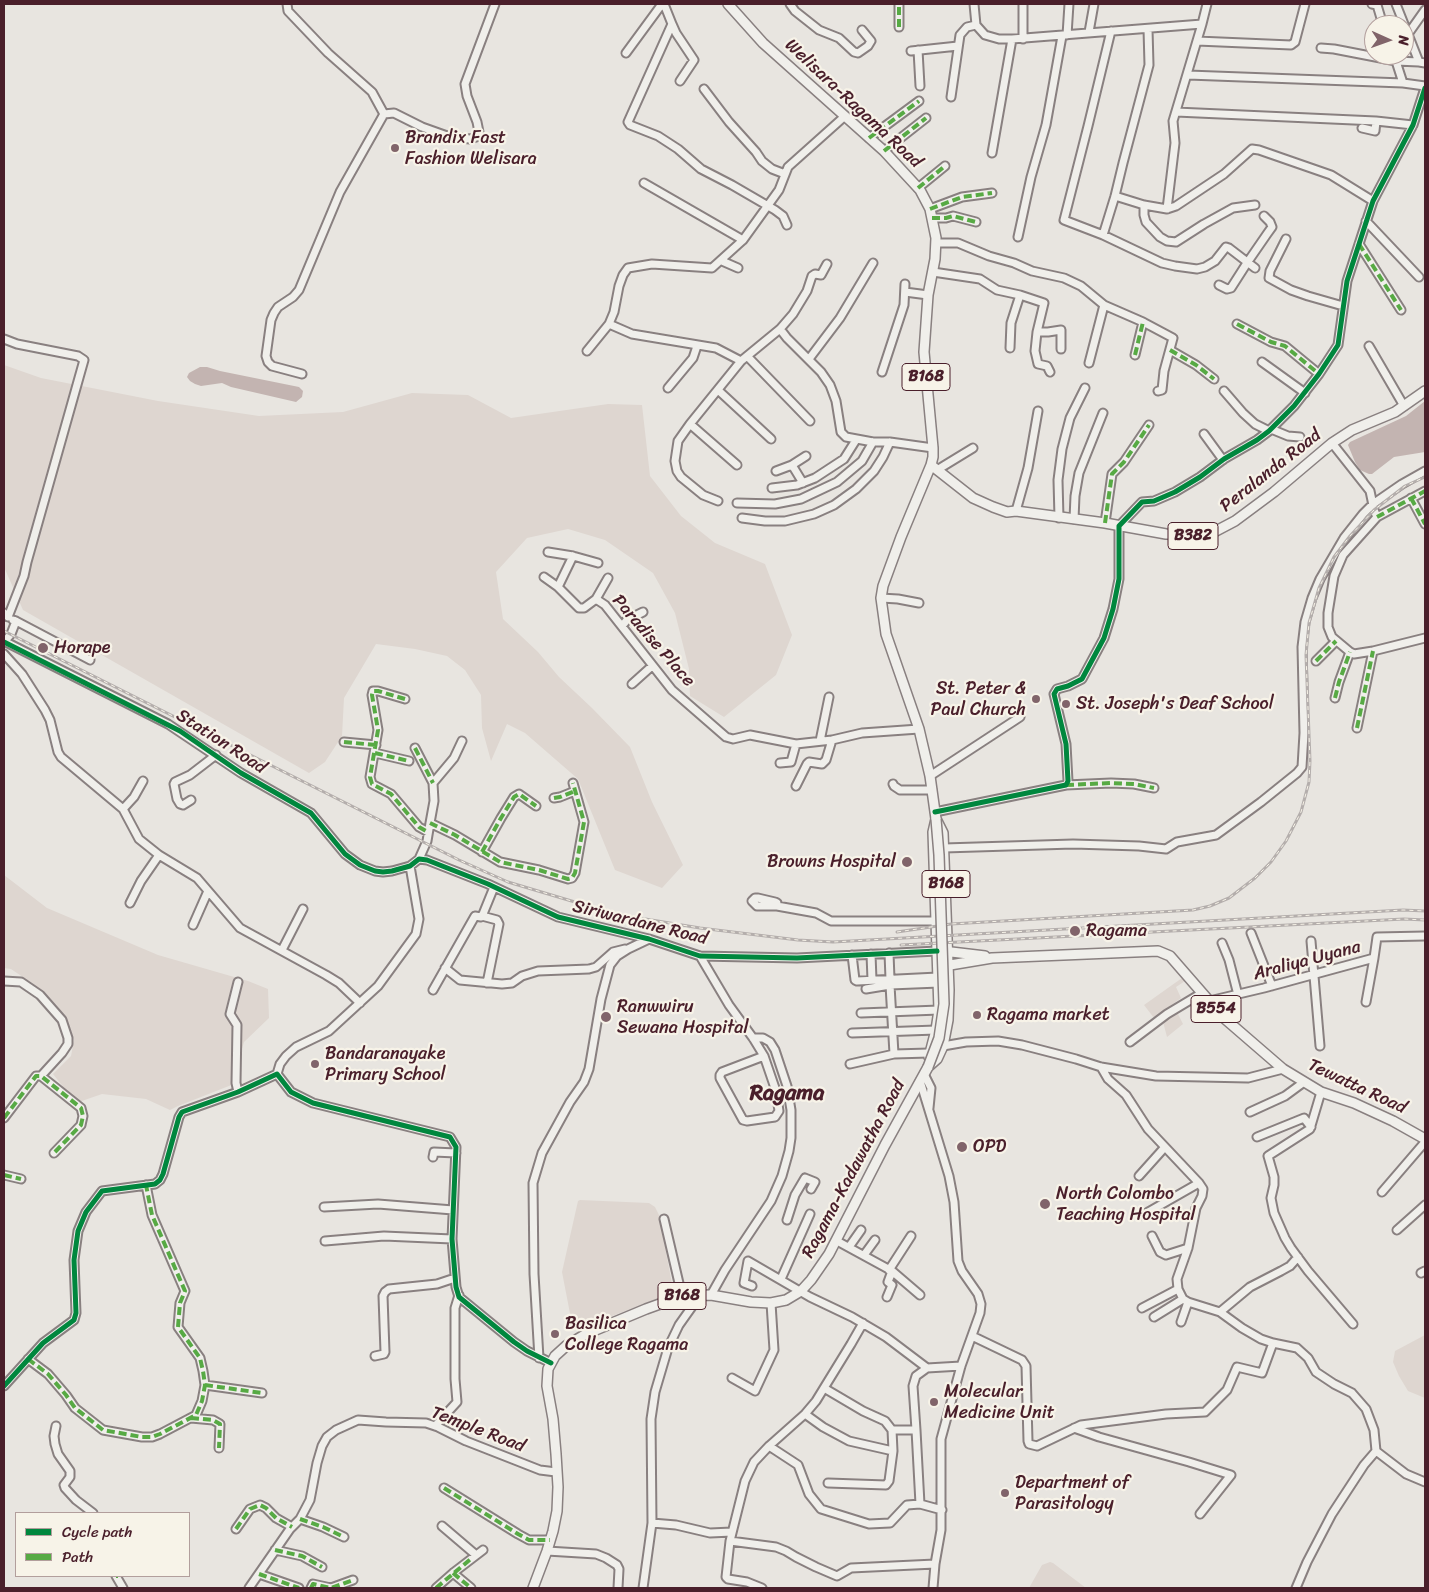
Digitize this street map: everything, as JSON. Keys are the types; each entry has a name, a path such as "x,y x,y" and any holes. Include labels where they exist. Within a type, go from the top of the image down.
{"main road":[{"name":"Welisara-Ragama Road","path":"728,4 763,43 884,151 918,188 931,214 936,243 928,295 924,352 934,468 901,537 883,586 881,598 886,634 919,729 930,776 936,815"},
{"name":"Peralanda Road","path":"934,468 978,500 1007,512 1105,523 1150,532 1189,536 1202,535 1225,527 1274,492 1332,443 1352,430 1379,420 1425,391"},
{"name":"B168","path":"924,1074 937,1059 943,1046 948,1020 948,951 944,848 943,833 936,815"},
{"name":"B168","path":"924,1074 936,1030 938,1010 933,832 936,815"},
{"name":"B168","path":"924,1074 939,1038 944,1004 936,815"},
{"name":"Tewatta Road","path":"937,951 992,958"},
{"name":"Tewatta Road","path":"938,966 992,958 1158,952 1170,956 1224,1018 1282,1069 1321,1092 1393,1121 1425,1140"},
{"name":"Ragama-Kadawatha Road","path":"551,1363 560,1351 586,1334 654,1305 682,1296 706,1294 771,1303 786,1300 801,1291 816,1274 837,1240 869,1174 924,1074"},
{"path":"533,1588 547,1551 557,1511 558,1487 553,1419 547,1386 548,1369 551,1363"}],"street":[{"path":"287,4 288,11 328,53 372,92 384,114"},
{"path":"384,114 394,113 422,127 450,136 470,139 476,137 479,132 477,122 467,96 465,84 495,4"},
{"path":"626,54 663,4 676,33 694,60 680,82"},
{"path":"790,4 795,11 819,30 839,38 854,52 858,53 868,46 871,41 862,30"},
{"path":"899,4 899,27"},
{"path":"974,4 976,25 985,35 999,39 1012,40 1089,32 1202,24"},
{"path":"1023,4 1023,39"},
{"path":"1018,237 1031,177 1046,125 1069,4"},
{"path":"1089,32 1094,4"},
{"path":"1167,209 1175,143 1173,121 1198,41 1207,4"},
{"path":"1198,41 1291,45 1295,42 1305,4"},
{"path":"1372,4 1377,5 1380,15"},
{"path":"1414,26 1425,10"},
{"path":"672,24 628,122 630,125 658,136 678,149 701,169 732,185 783,216 787,225"},
{"path":"951,98 960,35 967,27 976,25"},
{"path":"1103,235 1149,65 1148,29"},
{"path":"1111,31 1064,220 1103,235 1162,263 1197,269 1205,267 1215,260 1226,247 1255,268"},
{"path":"992,153 1012,40"},
{"path":"920,86 914,50 958,46"},
{"path":"1414,46 1422,62"},
{"path":"1321,48 1364,54"},
{"path":"1397,65 1403,83"},
{"path":"1066,785 1068,781 1066,744 1054,694 1057,689 1068,686 1082,678 1104,638 1120,579 1119,526 1142,502 1154,501 1175,492 1257,440 1270,430 1305,393 1319,374 1338,345 1347,281 1373,201 1413,125 1425,87 1403,83 1188,75"},
{"path":"704,89 762,161 772,169 785,174"},
{"path":"869,138 919,101"},
{"path":"1176,112 1376,121 1413,125"},
{"path":"302,374 272,366 268,362 266,356 271,320 278,308 294,297 299,290 340,192 384,114"},
{"path":"587,351 609,324 614,312 619,286 628,268 652,264 712,268 722,261 743,240 779,190 788,167 823,138 845,116"},
{"path":"884,151 926,118"},
{"path":"1362,128 1375,131 1376,121"},
{"path":"1115,196 1144,205 1167,209 1176,206 1224,174 1252,149 1260,150 1330,175 1373,201"},
{"path":"918,188 945,166"},
{"path":"644,183 743,240"},
{"path":"931,214 962,197 992,193"},
{"path":"1144,205 1146,222 1160,237 1167,241 1176,242 1233,208 1255,205"},
{"path":"931,214 946,218 953,216 976,222"},
{"path":"1219,285 1226,289 1231,288 1272,227 1264,216"},
{"path":"1366,221 1419,276"},
{"path":"1286,240 1270,271 1270,278 1291,290 1344,306"},
{"path":"936,243 958,242 989,256 1014,263 1032,272 1064,278 1081,286 1104,305 1144,322 1173,338 1164,371 1162,390 1158,391"},
{"path":"1359,244 1401,310"},
{"path":"722,261 738,268"},
{"path":"809,359 840,318 874,263"},
{"path":"718,500 704,495 681,477 677,471 675,461 678,441 744,359 780,328 798,307 807,291 812,276 815,274 821,275 828,264"},
{"path":"933,272 980,279 997,290 1043,302 1044,305 1037,332 1036,351 1038,364 1047,366 1050,372"},
{"path":"882,372 904,305 905,288 928,295"},
{"path":"1010,348 1011,323 1020,295"},
{"path":"1089,364 1104,305"},
{"path":"1135,355 1144,322"},
{"path":"609,324 632,334 716,348 744,359 810,421"},
{"path":"1237,324 1271,342 1285,346 1319,374"},
{"path":"780,328 787,338 821,372 830,385 836,401 841,432 846,437 856,440 890,442 933,448"},
{"path":"1037,332 1060,330 1061,349"},
{"path":"4,339 17,344 78,356 84,360 26,562 24,576 6,615 90,660"},
{"path":"668,388 693,358 697,346"},
{"path":"1369,346 1404,406"},
{"path":"1170,350 1196,365 1214,379"},
{"path":"1262,362 1305,393"},
{"path":"1059,518 1058,480 1062,449 1070,418 1085,388"},
{"path":"718,390 771,439"},
{"path":"1224,391 1255,424 1288,436 1300,436"},
{"path":"1016,512 1028,468 1038,410"},
{"path":"1074,519 1079,473 1103,413"},
{"path":"690,424 737,465"},
{"path":"1105,523 1112,474 1124,462 1149,425"},
{"path":"1204,434 1223,460"},
{"path":"772,488 797,486 815,478 844,459 856,440"},
{"path":"737,503 776,504 801,499 837,482 862,461 873,442"},
{"path":"742,518 784,521 814,514 834,505 856,489 874,471 884,457 890,442"},
{"path":"1332,443 1370,491 1374,510 1378,517"},
{"path":"934,468 973,448"},
{"path":"776,471 792,465 806,456"},
{"path":"792,465 803,483"},
{"path":"944,848 1073,844 1139,846 1166,849 1177,842 1216,835 1298,773 1302,767 1303,760 1302,647 1305,622 1315,592 1333,554 1358,520 1373,504 1425,471"},
{"path":"1425,491 1378,517 1343,555 1334,576 1328,613 1332,637 1354,654 1425,638"},
{"path":"1410,498 1425,524"},
{"path":"548,552 598,563"},
{"path":"558,588 573,556"},
{"name":"Paradise Place","path":"544,577 579,608 584,608 596,599 605,606 672,690 726,737 733,738 750,735 796,744 820,742 862,733 919,729"},
{"path":"596,599 608,578"},
{"path":"881,598 918,603"},
{"path":"622,626 627,620 643,612"},
{"path":"4,641 11,634 16,621"},
{"path":"1316,661 1336,640"},
{"name":"Station Road","path":"4,641 168,724 264,786 311,812 345,854 360,865 383,872 410,866"},
{"path":"1358,728 1373,651"},
{"path":"1335,698 1350,652"},
{"path":"4,654 22,674 45,710 50,720 61,757 123,809 139,839 159,855 197,878 240,928 339,983 360,1003"},
{"path":"632,684 652,666"},
{"path":"405,699 373,691 372,695 378,730 370,777 372,784 391,794 418,826 428,832"},
{"path":"820,742 829,696"},
{"path":"930,776 1020,717"},
{"path":"796,786 807,764 810,762 822,764 826,760 832,740"},
{"path":"434,783 454,758 462,741"},
{"path":"344,742 376,745"},
{"path":"780,762 791,762 796,744"},
{"path":"4,1386 42,1343 74,1320 76,1313 74,1260 78,1231 86,1212 102,1190 155,1184 160,1180 164,1174 182,1112 238,1092 277,1074 280,1064 296,1047 330,1031 378,986 416,934 419,920 410,866 418,859 426,844 434,802 434,783 415,748"},
{"path":"375,753 409,761"},
{"path":"191,800 182,805 180,804 177,799 175,782 190,775 216,755"},
{"path":"123,809 134,797 143,781"},
{"path":"936,815 1066,785 1111,782 1154,788"},
{"path":"430,823 455,835 500,862 539,870 568,879 572,878 575,873 584,822 573,783"},
{"path":"893,784 900,790 932,790"},
{"path":"554,798 576,791"},
{"path":"482,852 514,797 520,794 536,806"},
{"path":"130,903 141,881 159,855"},
{"name":"Siriwardane Road","path":"418,859 427,860 494,887 558,917 649,939 700,956 789,958 937,951"},
{"path":"482,916 494,887"},
{"path":"193,925 208,891"},
{"path":"777,906 816,913 831,921 936,921"},
{"path":"282,950 303,909"},
{"path":"433,990 475,916 497,920 499,924 487,983"},
{"path":"1251,933 1272,986"},
{"name":"Araliya Uyana","path":"1206,997 1238,995 1374,958 1377,936 1425,936"},
{"path":"539,1358 534,1274 533,1183 542,1153 570,1102 584,1082 589,1069 601,999 610,965 617,956 649,939"},
{"path":"1311,941 1320,1046"},
{"path":"1222,943 1229,960 1238,995"},
{"path":"445,968 460,980 502,984 512,983 522,976 538,971 590,969 596,967 613,952 628,949"},
{"path":"889,953 894,1054"},
{"path":"871,954 872,980"},
{"path":"852,955 855,980 857,981 938,980"},
{"path":"700,956 729,1005 754,1038 764,1056 776,1091 779,1111 776,1117 743,1120 720,1075 722,1072 764,1056"},
{"path":"1366,1002 1374,958"},
{"path":"4,981 21,982 40,995 62,1020 68,1038 68,1044 62,1053 41,1076 36,1076 4,1118"},
{"path":"238,982 230,1014 237,1025 236,1083 238,1092"},
{"path":"866,989 890,982"},
{"path":"1130,1042 1167,1014 1206,997"},
{"path":"861,1013 938,1010"},
{"path":"852,1033 893,1030 936,1030"},
{"path":"643,1588 652,1523 651,1418 655,1392 668,1348 680,1325 725,1270 771,1201 782,1176 789,1151 791,1110 787,1086 775,1050 770,1042 764,1038 754,1038"},
{"path":"943,1046 966,1042 998,1041 1076,1059 1101,1068 1156,1076 1248,1078 1282,1069"},
{"path":"850,1064 894,1054 929,1054"},
{"path":"1101,1068 1108,1079 1126,1095 1148,1129 1203,1189 1196,1208 1188,1248 1178,1279 1178,1289 1186,1301 1220,1312 1261,1339 1297,1348 1308,1358 1316,1372 1352,1393 1366,1409 1374,1430 1376,1451 1364,1465 1332,1514 1306,1562 1296,1588"},
{"path":"277,1074 291,1092 313,1103 450,1138 456,1147 452,1239 456,1287 459,1295 526,1351 551,1363"},
{"path":"924,1074 931,1088 928,1111 951,1185 958,1261 962,1271 978,1294 981,1304 980,1312 961,1366 941,1439 942,1530 935,1564 933,1588"},
{"path":"41,1076 81,1108 83,1116 80,1125 54,1153"},
{"path":"1250,1112 1285,1096 1304,1082"},
{"path":"1321,1092 1310,1129 1268,1156 1274,1176 1271,1198 1274,1213 1285,1238 1298,1258 1353,1324"},
{"path":"1257,1137 1304,1118 1311,1127"},
{"path":"1382,1192 1425,1140"},
{"path":"1139,1176 1165,1147"},
{"path":"433,1157 434,1152 456,1153"},
{"path":"4,1175 21,1179"},
{"path":"787,1220 795,1195 805,1178 814,1182 811,1189"},
{"path":"1143,1215 1199,1183"},
{"path":"28,1359 48,1374 75,1408 103,1430 152,1437 196,1415 202,1401 205,1385 204,1371 200,1358 178,1327 180,1302 185,1291 184,1286 152,1215 146,1185"},
{"path":"324,1207 378,1204 453,1210"},
{"path":"1397,1230 1425,1205"},
{"path":"781,1280 810,1214"},
{"path":"664,1219 682,1296"},
{"path":"850,1247 861,1230"},
{"path":"325,1241 384,1236 452,1239"},
{"path":"887,1297 892,1285 888,1282 891,1270 911,1236"},
{"path":"1152,1236 1160,1252 1166,1255 1188,1248"},
{"path":"837,1240 891,1270 920,1295"},
{"path":"864,1255 875,1240"},
{"path":"1220,1312 1250,1287 1282,1272 1298,1258"},
{"path":"752,1286 744,1283 748,1261 810,1297 886,1337 927,1368"},
{"path":"375,1356 386,1352 383,1296 385,1292 389,1289 437,1284 455,1278"},
{"path":"1142,1308 1178,1289"},
{"path":"435,1426 457,1402 454,1379 455,1308 459,1295"},
{"path":"1154,1317 1186,1301"},
{"path":"1181,1322 1186,1301"},
{"path":"732,1378 755,1391 774,1350 771,1303"},
{"path":"762,1588 726,1577 730,1541 745,1481 754,1462 805,1414 816,1401 862,1323"},
{"path":"972,1336 1022,1360 1026,1366 1028,1441 1030,1444 1037,1446 1081,1425 1166,1414 1205,1412 1227,1390 1237,1367 1262,1373 1273,1343"},
{"path":"920,1504 913,1381 916,1376 927,1368 961,1366"},
{"path":"205,1385 262,1394"},
{"path":"824,1388 863,1411 886,1421 892,1430 893,1451 889,1481 886,1485 828,1483"},
{"path":"805,1414 823,1427 849,1441 893,1451"},
{"path":"191,1418 213,1420 220,1424 219,1448"},
{"name":"Temple Road","path":"248,1588 292,1527 300,1519 310,1500 317,1463 327,1436 358,1420 426,1423 540,1470 556,1472"},
{"path":"56,1426 54,1436 58,1454 70,1471 70,1477 64,1485 65,1488 76,1500 92,1512"},
{"path":"1074,1428 1099,1438 1231,1475 1200,1514"},
{"path":"892,1430 916,1430"},
{"path":"769,1446 798,1465 809,1494 821,1509 870,1524 890,1523 907,1505 920,1504 942,1510"},
{"path":"1376,1451 1406,1474 1425,1482"},
{"path":"444,1488 530,1540 550,1540"},
{"path":"236,1529 250,1509 260,1505 276,1518 292,1527"},
{"path":"300,1519 344,1537"},
{"path":"652,1523 676,1525 710,1534 732,1532"},
{"path":"442,1526 476,1555"},
{"path":"730,1541 776,1547 837,1576 851,1568 935,1564"},
{"path":"275,1550 302,1556 322,1567"},
{"path":"436,1588 483,1550"},
{"path":"547,1551 596,1554 606,1558 620,1569 618,1588"},
{"path":"453,1573 471,1588"},
{"path":"259,1574 299,1588"},
{"path":"311,1588 313,1584 331,1588 353,1580"}],"shaded area":[{"path":"4,365 41,378 158,401 259,416 343,412 412,393 468,395 511,418 608,404 642,405 650,476 681,516 715,543 765,564 792,635 776,675 724,717 690,696 689,669 675,613 653,573 605,540 568,529 527,538 496,572 503,619 538,652 559,677 630,747 652,802 683,865 662,888 615,870 578,779 525,733 507,724 491,761 482,728 481,695 465,670 447,656 415,649 376,644 344,698 342,736 325,762 309,773 23,610 4,567"},
{"path":"200,367 299,387 303,391 302,397 296,402 231,387 222,383 201,386 190,381 187,377 189,373"},
{"path":"1425,401 1425,452 1394,457 1372,474 1360,470 1348,445 1350,442 1406,416"},
{"path":"4,875 47,908 158,955 248,981 268,989 269,1018 244,1042 234,1076 234,1084 170,1110 146,1099 102,1094 76,1103 53,1074 71,1056 74,1040 70,1028 54,1004 32,983 11,969 4,968"},
{"path":"1182,978 1185,981 1176,987 1181,998 1154,1018 1144,1005"},
{"path":"1198,997 1199,999 1177,1012 1183,1024 1167,1037 1162,1018"},
{"path":"578,1201 649,1203 655,1207 659,1215 673,1289 672,1293 578,1329 573,1329 562,1272"},
{"path":"1425,1335 1425,1398 1408,1391 1393,1362 1395,1351"},
{"path":"1050,1562 1086,1588 1029,1588 1042,1565"}],"railway":[{"path":"897,932 951,924 1193,910 1210,906 1229,898 1255,878 1271,862 1286,841 1301,812 1309,782 1306,655 1309,623 1319,588 1334,557 1374,510 1405,486 1425,477"},
{"path":"4,631 459,860 508,882 615,914 700,928 798,940 833,942 1403,910 1425,911"},
{"path":"901,945 1404,919 1425,920"}],"marked path":[{"path":"899,4 899,27"},
{"path":"869,138 919,101"},
{"path":"884,151 926,118"},
{"path":"918,188 945,166"},
{"path":"930,209 962,197 992,193"},
{"path":"932,218 953,216 976,222"},
{"path":"1359,244 1401,310"},
{"path":"1135,355 1143,322"},
{"path":"1237,324 1271,342 1285,346 1319,374"},
{"path":"1170,350 1196,365 1214,379"},
{"path":"1105,523 1112,474 1124,462 1149,425"},
{"path":"1377,517 1425,491"},
{"path":"1411,498 1425,524"},
{"path":"1316,661 1336,641"},
{"path":"1357,728 1373,651"},
{"path":"1335,698 1350,652"},
{"path":"405,699 373,691 372,695 378,730 370,777 372,784 391,794 419,827 428,832"},
{"path":"344,742 376,745"},
{"path":"415,748 433,783"},
{"path":"375,753 409,761"},
{"path":"430,823 455,835 500,862 539,870 568,879 572,878 575,873 584,822 573,783"},
{"path":"1066,785 1111,783 1134,784 1154,788"},
{"path":"554,798 575,791"},
{"path":"482,852 514,797 519,794 536,806"},
{"path":"4,1118 36,1076 41,1076 81,1108 83,1116 81,1125 54,1153"},
{"path":"4,1175 21,1179"},
{"path":"28,1359 48,1374 75,1408 103,1430 152,1437 196,1415 202,1401 205,1385 203,1371 200,1358 178,1327 180,1303 185,1291 152,1215 146,1185"},
{"path":"205,1385 262,1393"},
{"path":"191,1418 213,1420 220,1424 219,1448"},
{"path":"444,1488 529,1540 550,1540"},
{"path":"236,1529 250,1509 260,1505 276,1518 292,1527"},
{"path":"300,1519 344,1537"},
{"path":"275,1550 302,1556 322,1567"},
{"path":"436,1588 472,1558"},
{"path":"453,1573 471,1588"},
{"path":"259,1574 299,1588"},
{"path":"311,1588 313,1584 331,1588 353,1580"}],"cycle path":[{"path":"935,812 1066,785 1068,781 1066,744 1054,694 1057,689 1082,679 1104,638 1113,609 1119,579 1119,526 1142,502 1154,501 1175,492 1269,431 1294,406 1319,374 1338,345 1347,281 1373,201 1413,125 1425,88"},
{"path":"4,642 180,731 241,773 311,813 345,854 360,865 375,871 392,871 410,866 419,859 427,860 488,884 558,917 649,939 700,956 797,958 937,951"},
{"path":"4,1386 43,1343 74,1320 76,1313 74,1260 78,1231 86,1212 102,1191 155,1184 163,1174 182,1112 238,1092 277,1074 291,1092 313,1103 450,1137 456,1147 452,1239 456,1287 459,1297 514,1342 551,1363"}],"place":[{"name":"Brandix Fast Fashion Welisara","path":"395,148"},
{"name":"Horape","path":"43,648"},
{"name":"St. Peter & Paul Church","path":"1036,699"},
{"name":"St. Joseph's Deaf School","path":"1066,704"},
{"name":"Browns Hospital","path":"907,862"},
{"name":"Ragama","path":"1075,931"},
{"name":"Ragama market","path":"977,1015"},
{"name":"Ranwwiru Sewana Hospital","path":"606,1017"},
{"name":"Bandaranayake Primary School","path":"315,1064"},
{"name":"OPD","path":"962,1147"},
{"name":"North Colombo Teaching Hospital","path":"1045,1204"},
{"name":"Basilica College Ragama","path":"555,1334"},
{"name":"Molecular Medicine Unit","path":"934,1402"},
{"name":"Department of Parasitology","path":"1005,1493"}],"district":[{"name":"Ragama","path":"787,1094"}]}
